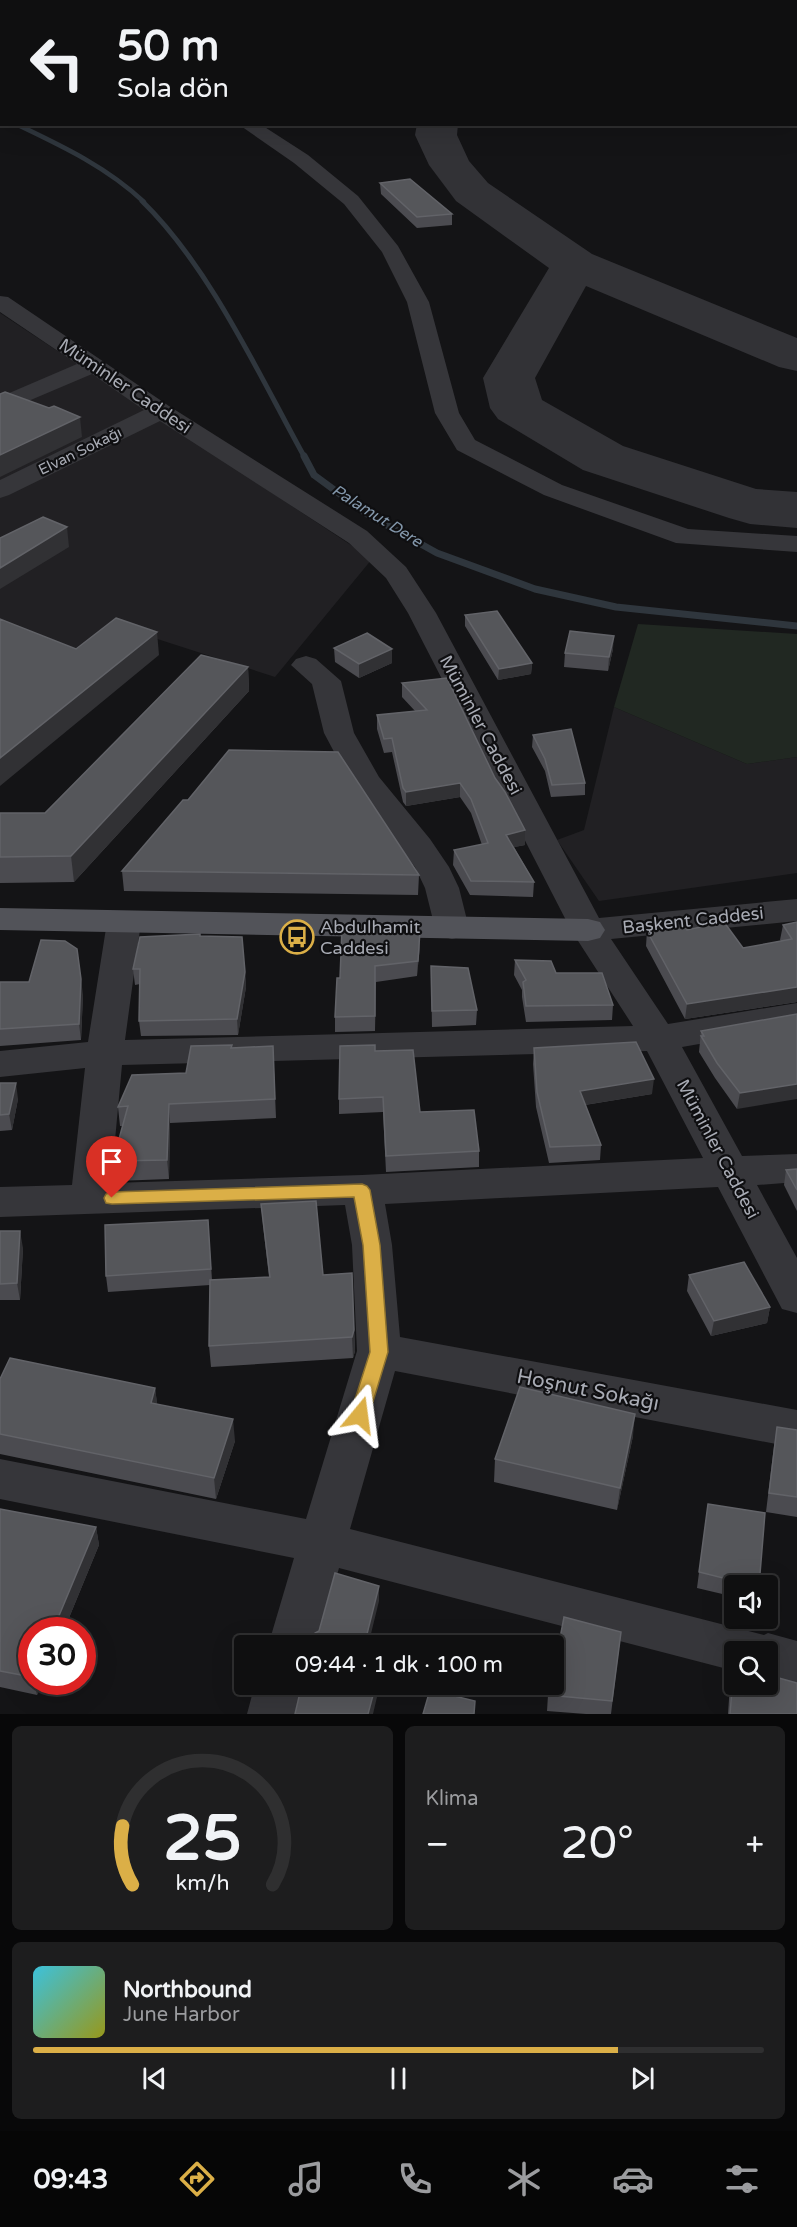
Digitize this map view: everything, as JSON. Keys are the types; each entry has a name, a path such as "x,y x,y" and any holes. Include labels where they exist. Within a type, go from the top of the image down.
{"main road":[{"path":"0,919 588,930"}],"street":[{"path":"250,126 301,159 351,200 392,250 418,302 447,413 466,445 553,490 685,537 797,544"},
{"name":"Müminler Caddesi","path":"0,302 161,411 358,537 396,573 422,613 588,930 659,1038 797,1297"},
{"path":"0,406 94,364"},
{"name":"Elvan Sokağı","path":"0,490 161,411"},
{"path":"306,665 326,681 339,733 365,780 432,867 442,888 453,928"},
{"name":"Başkent Caddesi","path":"588,930 797,910"},
{"path":"90,1199 105,1053 124,922"},
{"path":"0,1064 105,1053 659,1038 797,1015"},
{"path":"0,1202 362,1190 797,1168"},
{"path":"295,1635 379,1352 372,1245 362,1190"},
{"name":"Hoşnut Sokağı","path":"379,1352 797,1429"},
{"path":"0,1479 322,1543 724,1646"},
{"path":"778,1659 797,1664"},
{"path":"272,1714 277,1695"}],"shaded area":[{"path":"0,313 372,559 275,677 117,626 0,711"},
{"path":"638,624 797,634 797,757 747,764 614,707"},
{"path":"614,707 747,764 797,757 797,873 599,901 557,840 584,830"}],"building":[{"path":"410,179 452,214 417,217 380,183"},
{"path":"5,392 49,408 54,406 80,417 0,455 0,394"},
{"path":"43,517 67,527 0,568 0,538"},
{"path":"497,611 532,663 499,669 465,615"},
{"path":"116,618 157,632 0,758 0,619 76,649"},
{"path":"570,631 614,636 609,657 565,653"},
{"path":"367,633 392,649 359,664 334,648"},
{"path":"201,655 248,667 71,856 0,857 0,813 45,813"},
{"path":"447,678 495,778 525,830 506,835 534,882 471,881 454,850 488,843 471,799 460,783 406,792 403,788 392,738 384,739 377,715 427,710 402,683"},
{"path":"571,729 585,783 552,785 545,759 533,735"},
{"path":"229,750 338,752 419,875 122,871 183,800 188,800"},
{"path":"724,922 743,948 792,939 783,925 797,922 797,987 687,1004 647,931 684,924 687,930"},
{"path":"342,928 420,930 418,961 375,966 375,1016 335,1017 337,978 340,978"},
{"path":"200,934 200,936 242,937 245,972 237,1019 139,1021 140,969 133,969 140,937"},
{"path":"41,940 65,941 77,949 81,979 79,1024 0,1029 0,982 29,982"},
{"path":"515,960 551,961 556,973 602,973 613,1005 526,1006 523,982 526,980"},
{"path":"431,966 468,968 477,1010 432,1011"},
{"path":"797,1014 797,1084 740,1093 717,1063 701,1036 704,1036 701,1031"},
{"path":"636,1042 654,1079 580,1091 601,1145 550,1147 537,1092 534,1048"},
{"path":"232,1045 231,1048 273,1046 275,1099 169,1104 167,1160 113,1161 128,1106 118,1107 132,1075 186,1073 191,1046"},
{"path":"375,1045 375,1051 413,1050 420,1112 474,1110 479,1151 386,1156 383,1097 339,1099 340,1046"},
{"path":"0,1083 16,1083 9,1114 0,1115"},
{"path":"797,1169 797,1190 786,1170"},
{"path":"316,1201 323,1275 352,1273 354,1330 352,1337 209,1346 210,1280 270,1277 261,1204"},
{"path":"208,1220 211,1269 106,1276 105,1225"},
{"path":"0,1231 20,1231 17,1283 0,1284"},
{"path":"744,1262 770,1307 714,1321 689,1275"},
{"path":"10,1358 155,1388 151,1403 233,1419 214,1478 0,1434 0,1379"},
{"path":"520,1387 635,1414 620,1488 495,1459"},
{"path":"777,1427 797,1430 797,1497 769,1493"},
{"path":"708,1504 765,1513 760,1575 724,1575 724,1578 699,1572"},
{"path":"0,1509 96,1527 58,1617 18,1617 18,1674 0,1671"},
{"path":"335,1573 379,1586 367,1635 315,1635 319,1631"},
{"path":"564,1617 621,1632 612,1701 548,1695 564,1695 564,1635 561,1635"},
{"path":"778,1678 797,1683 797,1714 730,1714 732,1695 778,1695"},
{"path":"299,1695 373,1695 368,1714 295,1714"},
{"path":"429,1695 450,1695 475,1701 474,1714 423,1714"}],"waterway":[{"name":"Palamut Dere","path":"20,126 99,168 144,202"},
{"name":"Palamut Dere","path":"142,201 190,257 211,289 232,323 305,458"},
{"name":"Palamut Dere","path":"304,456 314,475 367,514 437,553 535,589 616,607 797,626"}],"taxiway":[{"path":"438,126 436,135 450,165 472,192 575,264"},
{"path":"575,264 797,356"},
{"path":"575,264 509,378 517,408 603,458 750,506 797,510"}],"place":[{"name":"Abdulhamit Caddesi","path":"297,937"}],"route":[{"path":"112,1198 362,1190 372,1245 379,1352 360,1415"}]}
